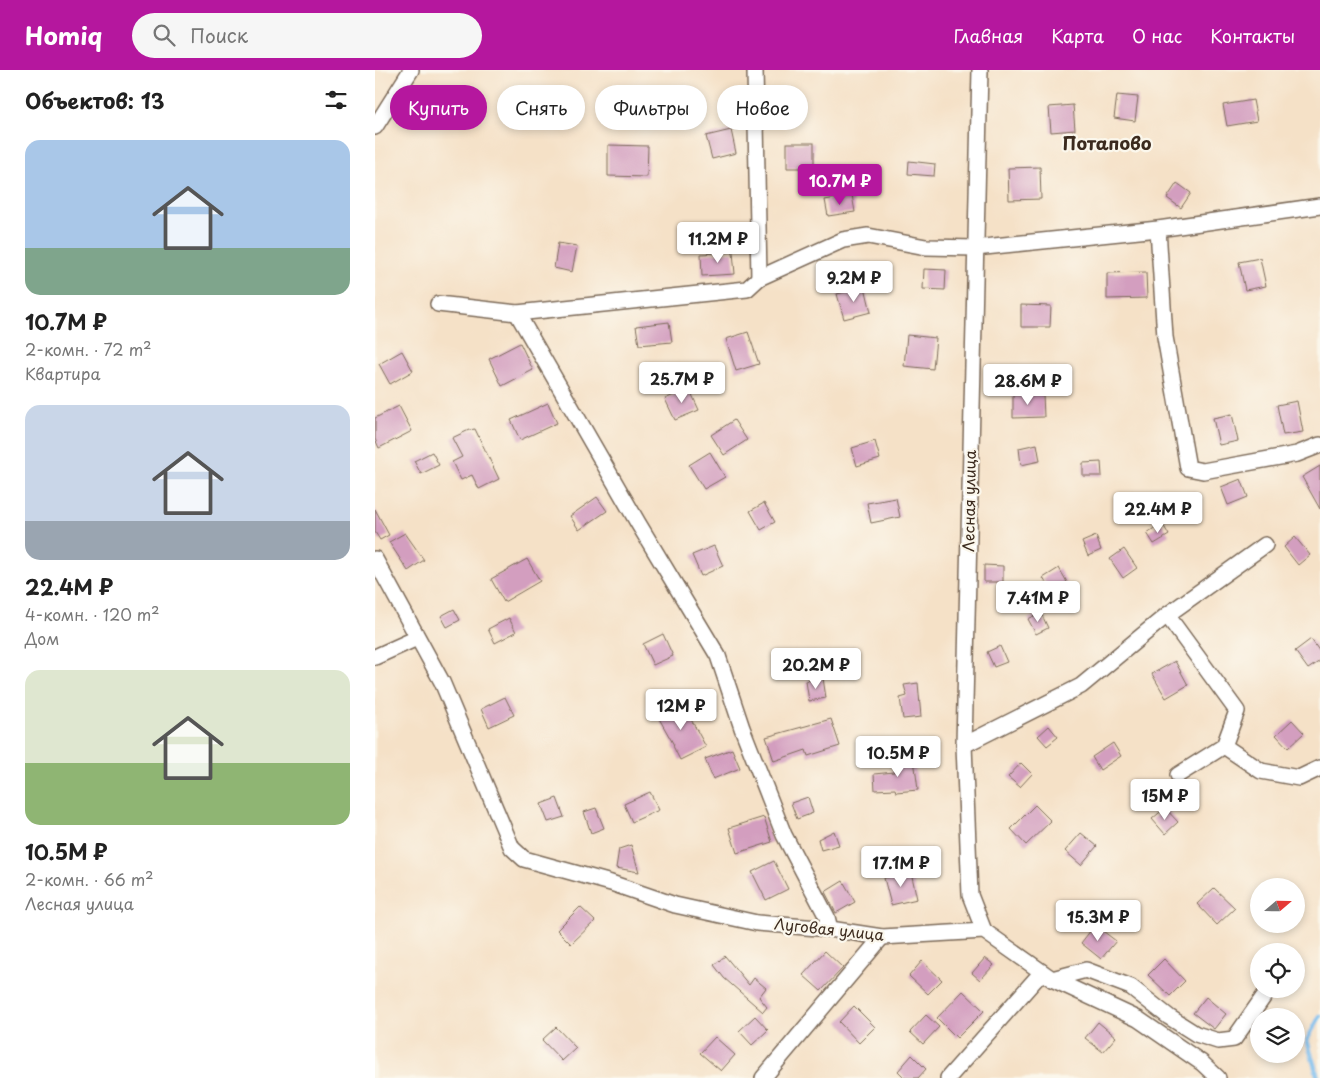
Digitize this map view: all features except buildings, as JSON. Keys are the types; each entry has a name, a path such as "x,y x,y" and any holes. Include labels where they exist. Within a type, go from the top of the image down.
{"street":[{"path":"375,127 411,70"},
{"path":"755,70 759,278"},
{"name":"Лесная улица","path":"980,70 965,745 970,896 984,931"},
{"path":"437,304 517,313 747,289 759,278 843,240 868,236 926,247 975,248 1158,230 1320,206"},
{"path":"1158,230 1165,336 1188,468 1203,471 1297,454 1320,445"},
{"path":"517,313 718,656 742,728 784,835 827,917 830,929"},
{"path":"965,745 1081,686 1167,615 1265,545"},
{"name":"Луговая улица","path":"375,559 442,682 512,848 524,859 611,883 675,905 757,923 830,929 882,937 984,931"},
{"path":"1167,615 1237,711 1224,746 1178,774"},
{"path":"375,657 417,638"},
{"path":"1224,746 1261,771 1299,778 1320,768"},
{"path":"984,931 1047,976 1138,1019 1202,1063 1218,1078"},
{"path":"763,1078 882,937"},
{"path":"948,1078 1047,976 1086,970 1131,987 1169,1017 1196,1034 1218,1041 1234,1039 1263,998"}],"waterway":[{"path":"1318,1078 1307,1040 1320,1016"}],"district":[{"name":"Потапово","path":"1107,144"}]}
